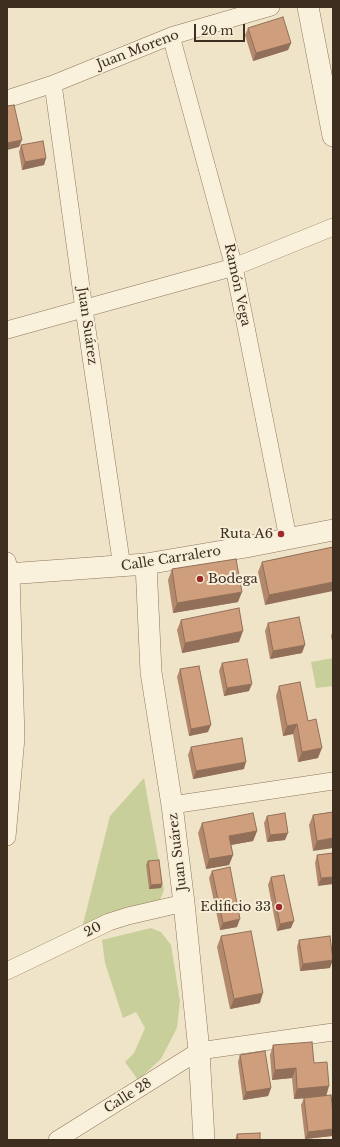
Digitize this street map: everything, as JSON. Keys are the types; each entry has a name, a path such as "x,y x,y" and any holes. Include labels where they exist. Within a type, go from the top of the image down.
{"street":[{"name":"Juan Moreno","path":"7,99 54,84 171,36 271,7"},
{"path":"308,7 333,136"},
{"name":"Ramón Vega","path":"171,36 234,267 288,538"},
{"name":"Juan Suárez","path":"54,84 84,309 122,567"},
{"path":"7,330 234,267 333,227"},
{"name":"Calle Carralero","path":"8,570 122,567 246,547 333,530"},
{"name":"Juan Suárez","path":"146,564 151,672 172,805 184,903 199,1051 204,1140"},
{"path":"7,837 16,738 8,570"},
{"path":"172,805 333,781"},
{"name":"20","path":"7,971 109,922 184,903"},
{"path":"199,1051 333,1032"},
{"name":"Calle 28","path":"57,1140 199,1051"}],"green space":[{"path":"333,658 333,686 316,688 311,662"},
{"path":"144,778 164,890 160,900 154,904 82,928 110,816"},
{"path":"151,928 161,932 171,945 180,1001 177,1028 161,1059 138,1080 125,1062 134,1053 145,1028 136,1012 123,1018 105,963 102,940"}],"building":[{"path":"283,17 291,43 256,53 248,28"},
{"path":"14,105 22,140 7,143 7,106"},
{"path":"43,141 46,158 25,162 21,145"},
{"path":"333,547 333,582 269,595 262,562"},
{"path":"236,559 242,592 177,603 172,569"},
{"path":"239,608 243,631 185,643 181,620"},
{"path":"299,617 305,645 273,651 268,623"},
{"path":"247,659 252,684 227,688 222,663"},
{"path":"199,666 211,725 191,729 180,669"},
{"path":"300,682 308,721 316,719 322,748 302,752 297,724 287,726 279,686"},
{"path":"242,738 246,762 196,771 191,747"},
{"path":"333,812 333,838 317,841 313,815"},
{"path":"253,813 257,831 229,836 233,855 209,859 202,823"},
{"path":"285,813 288,833 270,835 267,816"},
{"path":"333,853 333,877 321,878 317,855"},
{"path":"159,860 162,884 151,885 148,861"},
{"path":"230,867 240,919 223,923 212,871"},
{"name":"Edificio 33","path":"284,875 294,921 280,924 271,877"},
{"path":"251,931 263,993 234,999 221,936"},
{"path":"330,936 333,960 303,964 299,940"},
{"path":"312,1042 314,1063 327,1062 329,1086 297,1089 296,1068 275,1070 273,1045"},
{"path":"265,1051 271,1088 246,1092 240,1055"},
{"path":"331,1095 333,1129 308,1132 304,1098"},
{"path":"260,1133 260,1140 238,1140 237,1134"}],"place":[{"name":"Ruta A6","path":"281,534"},
{"name":"Bodega","path":"200,579"},
{"name":"Edificio 33","path":"279,907"}]}
